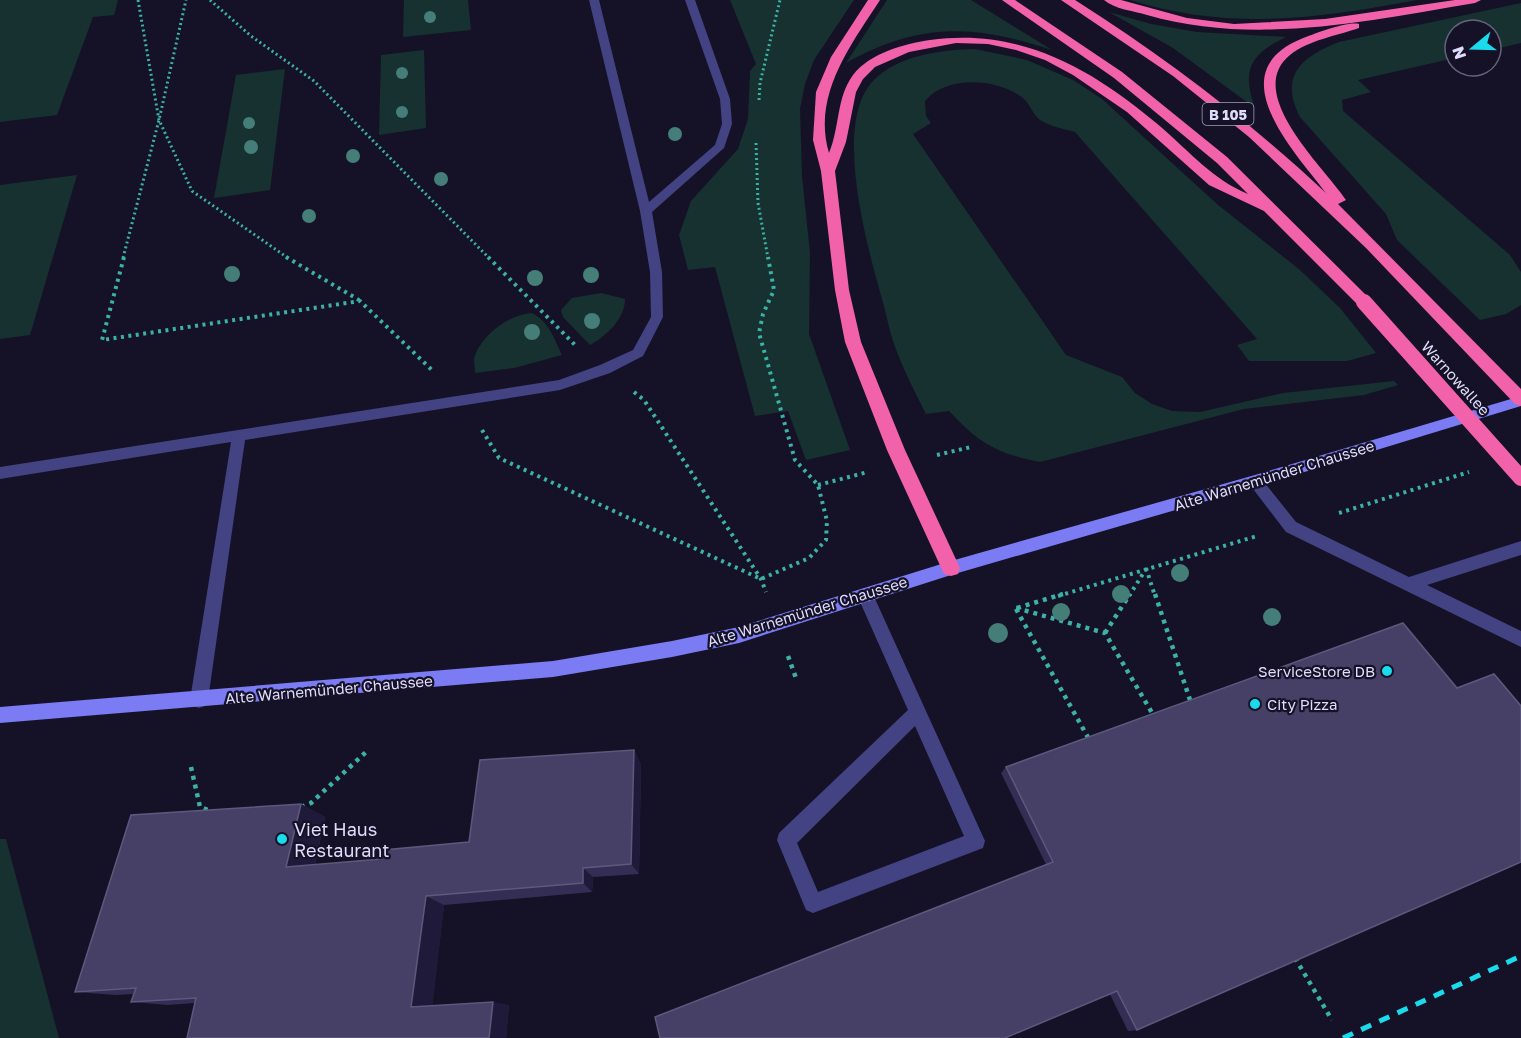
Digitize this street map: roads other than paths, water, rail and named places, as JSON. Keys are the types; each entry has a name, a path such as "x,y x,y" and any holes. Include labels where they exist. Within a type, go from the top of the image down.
{"highway":[{"path":"874,0 837,57 822,92 819,140 828,171 842,290 853,342 896,450 951,568"},
{"name":"B 105","path":"1008,0 1118,75 1222,160 1273,208"},
{"name":"B 105","path":"1066,0 1161,61 1212,99 1290,166 1376,246"},
{"path":"1110,0 1181,21 1233,27 1282,26 1397,14 1475,0"},
{"path":"1376,246 1303,154 1288,130 1270,98 1270,74 1280,57 1305,42 1397,14"},
{"path":"828,171 839,142 846,97 859,75 877,61 904,49 937,41 987,42 1016,46 1074,69 1099,85 1156,130 1215,183 1273,208"},
{"name":"Warnowallee","path":"1273,208 1364,302 1521,478"},
{"name":"Warnowallee","path":"1376,246 1521,400"}],"street":[{"name":"Alte Warnemünder Chaussee","path":"0,715 199,700 564,667 672,649 739,635 951,568 1255,481 1521,400"}],"lane":[{"path":"0,473 560,385 605,369 638,353 657,317 656,272 646,211 594,0"},
{"path":"646,211 720,146 727,124 725,99 690,0"},
{"path":"199,700 239,434"},
{"path":"1255,481 1291,526 1521,639"},
{"path":"1408,584 1521,548"},
{"path":"865,595 976,841 813,903 786,840 917,713"}],"railway":[{"path":"1343,1038 1521,956"}],"place":[{"name":"ServiceStore DB","path":"1387,671"},
{"name":"City Pizza","path":"1255,704"},
{"name":"Viet Haus Restaurant","path":"282,839"}]}
